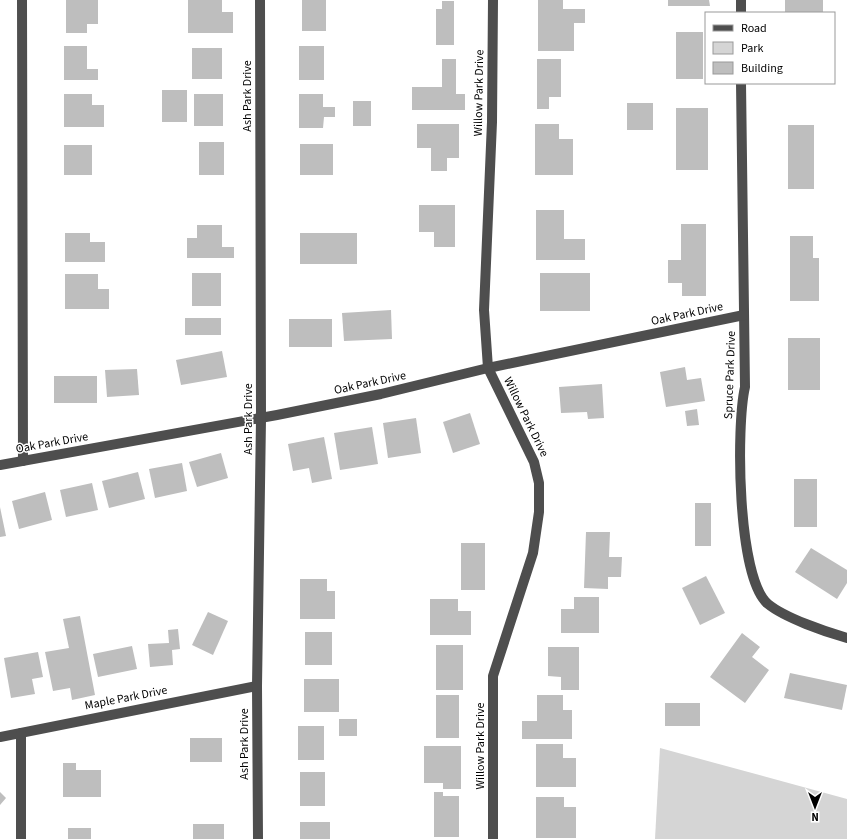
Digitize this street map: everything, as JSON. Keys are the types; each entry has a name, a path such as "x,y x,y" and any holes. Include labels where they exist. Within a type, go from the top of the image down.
{"street":[{"path":"22,0 22,461"},
{"name":"Ash Park Drive","path":"258,839 257,686 261,418 260,0"},
{"name":"Willow Park Drive","path":"493,0 492,122 484,310 488,368 534,462 539,483 539,512 533,553 493,676 493,839"},
{"path":"741,0 741,12"},
{"name":"Spruce Park Drive","path":"742,84 744,387 741,402 741,491 744,533 750,567 761,594 768,604 795,619 847,638"},
{"name":"Oak Park Drive","path":"0,465 261,418 381,394 488,368 744,315"},
{"name":"Maple Park Drive","path":"0,737 257,686"},
{"path":"21,733 21,839"}],"green space":[{"path":"660,748 847,799 847,839 655,839"}],"building":[{"path":"66,0 98,0 98,24 87,24 87,33 66,33"},
{"path":"188,0 222,0 222,12 233,12 233,33 188,33"},
{"path":"302,0 326,0 326,31 302,31"},
{"path":"538,0 563,0 563,9 585,9 585,23 574,23 574,51 538,51"},
{"path":"668,0 709,0 710,6 668,6"},
{"path":"785,0 823,0 823,12 785,12"},
{"path":"442,1 454,1 454,45 436,45 436,9 442,9"},
{"path":"676,32 703,32 703,79 676,79"},
{"path":"64,46 87,46 87,69 98,69 98,80 64,80"},
{"path":"299,46 324,46 324,80 299,80"},
{"path":"192,48 222,48 222,79 192,79"},
{"path":"442,59 456,59 456,94 465,94 465,110 412,110 412,87 442,87"},
{"path":"537,59 561,59 561,97 549,97 549,109 537,109"},
{"path":"162,90 187,90 187,122 162,122"},
{"path":"64,94 92,94 92,105 104,105 104,127 64,127"},
{"path":"194,94 223,94 223,126 194,126"},
{"path":"299,94 323,94 323,107 335,107 335,117 324,117 323,128 299,128"},
{"path":"353,101 371,101 371,126 353,126"},
{"path":"627,103 653,103 653,130 627,130"},
{"path":"676,108 708,108 708,170 676,170"},
{"path":"417,124 459,124 459,158 447,158 447,171 431,171 431,148 417,148"},
{"path":"535,124 559,124 559,139 573,139 573,175 535,175"},
{"path":"788,125 814,125 814,189 788,189"},
{"path":"199,142 224,142 224,175 199,175"},
{"path":"300,144 333,144 333,175 300,175"},
{"path":"64,145 92,145 92,175 64,175"},
{"path":"419,205 455,205 455,247 434,247 434,232 419,232"},
{"path":"536,210 564,210 564,239 585,239 585,260 536,260"},
{"path":"681,224 706,224 706,296 682,296 682,283 668,283 668,260 681,260"},
{"path":"197,225 222,225 222,247 234,247 234,258 187,258 187,238 197,238"},
{"path":"65,233 90,233 90,242 105,242 105,262 65,262"},
{"path":"300,233 357,233 357,264 300,264"},
{"path":"790,236 813,236 813,258 819,258 819,301 790,301"},
{"path":"192,273 221,273 221,306 192,306"},
{"path":"540,273 590,273 590,311 540,311"},
{"path":"65,274 98,274 98,289 109,289 109,309 65,309"},
{"path":"391,310 392,339 344,341 342,313"},
{"path":"185,318 221,318 221,335 185,335"},
{"path":"289,319 332,319 332,347 289,347"},
{"path":"788,338 820,338 820,390 788,390"},
{"path":"222,351 227,377 181,385 176,360"},
{"path":"685,367 687,380 701,378 705,401 666,407 660,372"},
{"path":"137,369 139,395 107,397 105,370"},
{"path":"54,376 97,376 97,403 54,403"},
{"path":"602,384 604,418 588,419 587,412 561,413 559,387"},
{"path":"697,409 699,425 687,426 685,411"},
{"path":"470,413 480,444 453,453 443,422"},
{"path":"416,418 421,453 388,458 383,423"},
{"path":"372,427 378,464 340,470 334,433"},
{"path":"324,437 332,479 312,483 309,468 293,471 288,444"},
{"path":"221,453 228,478 197,487 189,462"},
{"path":"182,463 187,491 155,498 149,469"},
{"path":"138,472 145,499 109,508 102,481"},
{"path":"794,479 817,479 817,527 794,527"},
{"path":"92,483 98,510 66,517 60,490"},
{"path":"45,492 52,520 19,529 12,501"},
{"path":"695,503 711,503 711,546 695,546"},
{"path":"0,507 6,536 0,537"},
{"path":"586,532 610,532 609,557 622,557 621,577 608,577 608,589 584,588"},
{"path":"461,543 485,543 485,590 461,590"},
{"path":"811,548 847,570 847,583 837,599 795,572"},
{"path":"706,576 725,613 700,625 682,588"},
{"path":"300,579 327,579 327,591 335,591 335,619 300,619"},
{"path":"574,597 599,597 599,633 561,633 561,609 574,609"},
{"path":"430,599 458,599 458,611 471,611 471,635 430,635"},
{"path":"208,612 228,621 213,655 192,645"},
{"path":"80,616 95,695 72,700 70,688 53,691 45,652 69,648 63,619"},
{"path":"178,629 180,649 172,650 173,665 150,667 148,644 169,643 168,630"},
{"path":"305,632 332,632 332,665 305,665"},
{"path":"742,633 760,647 752,657 769,670 745,703 710,677"},
{"path":"436,645 463,645 463,690 436,690"},
{"path":"132,646 137,669 98,677 93,654"},
{"path":"548,647 579,647 579,690 561,690 561,677 548,676"},
{"path":"38,652 43,677 32,679 35,694 11,698 4,658"},
{"path":"790,673 847,685 842,710 784,698"},
{"path":"304,679 339,679 339,712 304,712"},
{"path":"436,695 459,695 459,738 436,738"},
{"path":"537,695 563,695 563,710 572,710 572,739 522,739 522,721 537,721"},
{"path":"665,703 700,703 700,726 665,726"},
{"path":"339,719 357,719 357,736 339,736"},
{"path":"298,726 324,726 324,760 298,760"},
{"path":"190,738 222,738 222,762 190,762"},
{"path":"536,744 563,744 563,758 576,758 576,787 536,787"},
{"path":"424,746 461,746 461,789 443,789 443,783 424,783"},
{"path":"63,763 76,763 76,770 101,770 101,797 63,797"},
{"path":"300,772 325,772 325,806 300,806"},
{"path":"0,792 6,798 0,805"},
{"path":"434,792 443,792 443,796 459,796 459,837 434,837"},
{"path":"536,797 564,797 564,807 576,807 576,838 536,838"},
{"path":"300,822 330,822 330,839 300,839"},
{"path":"193,824 224,824 224,839 193,839"},
{"path":"68,828 91,828 91,839 68,839"}]}
